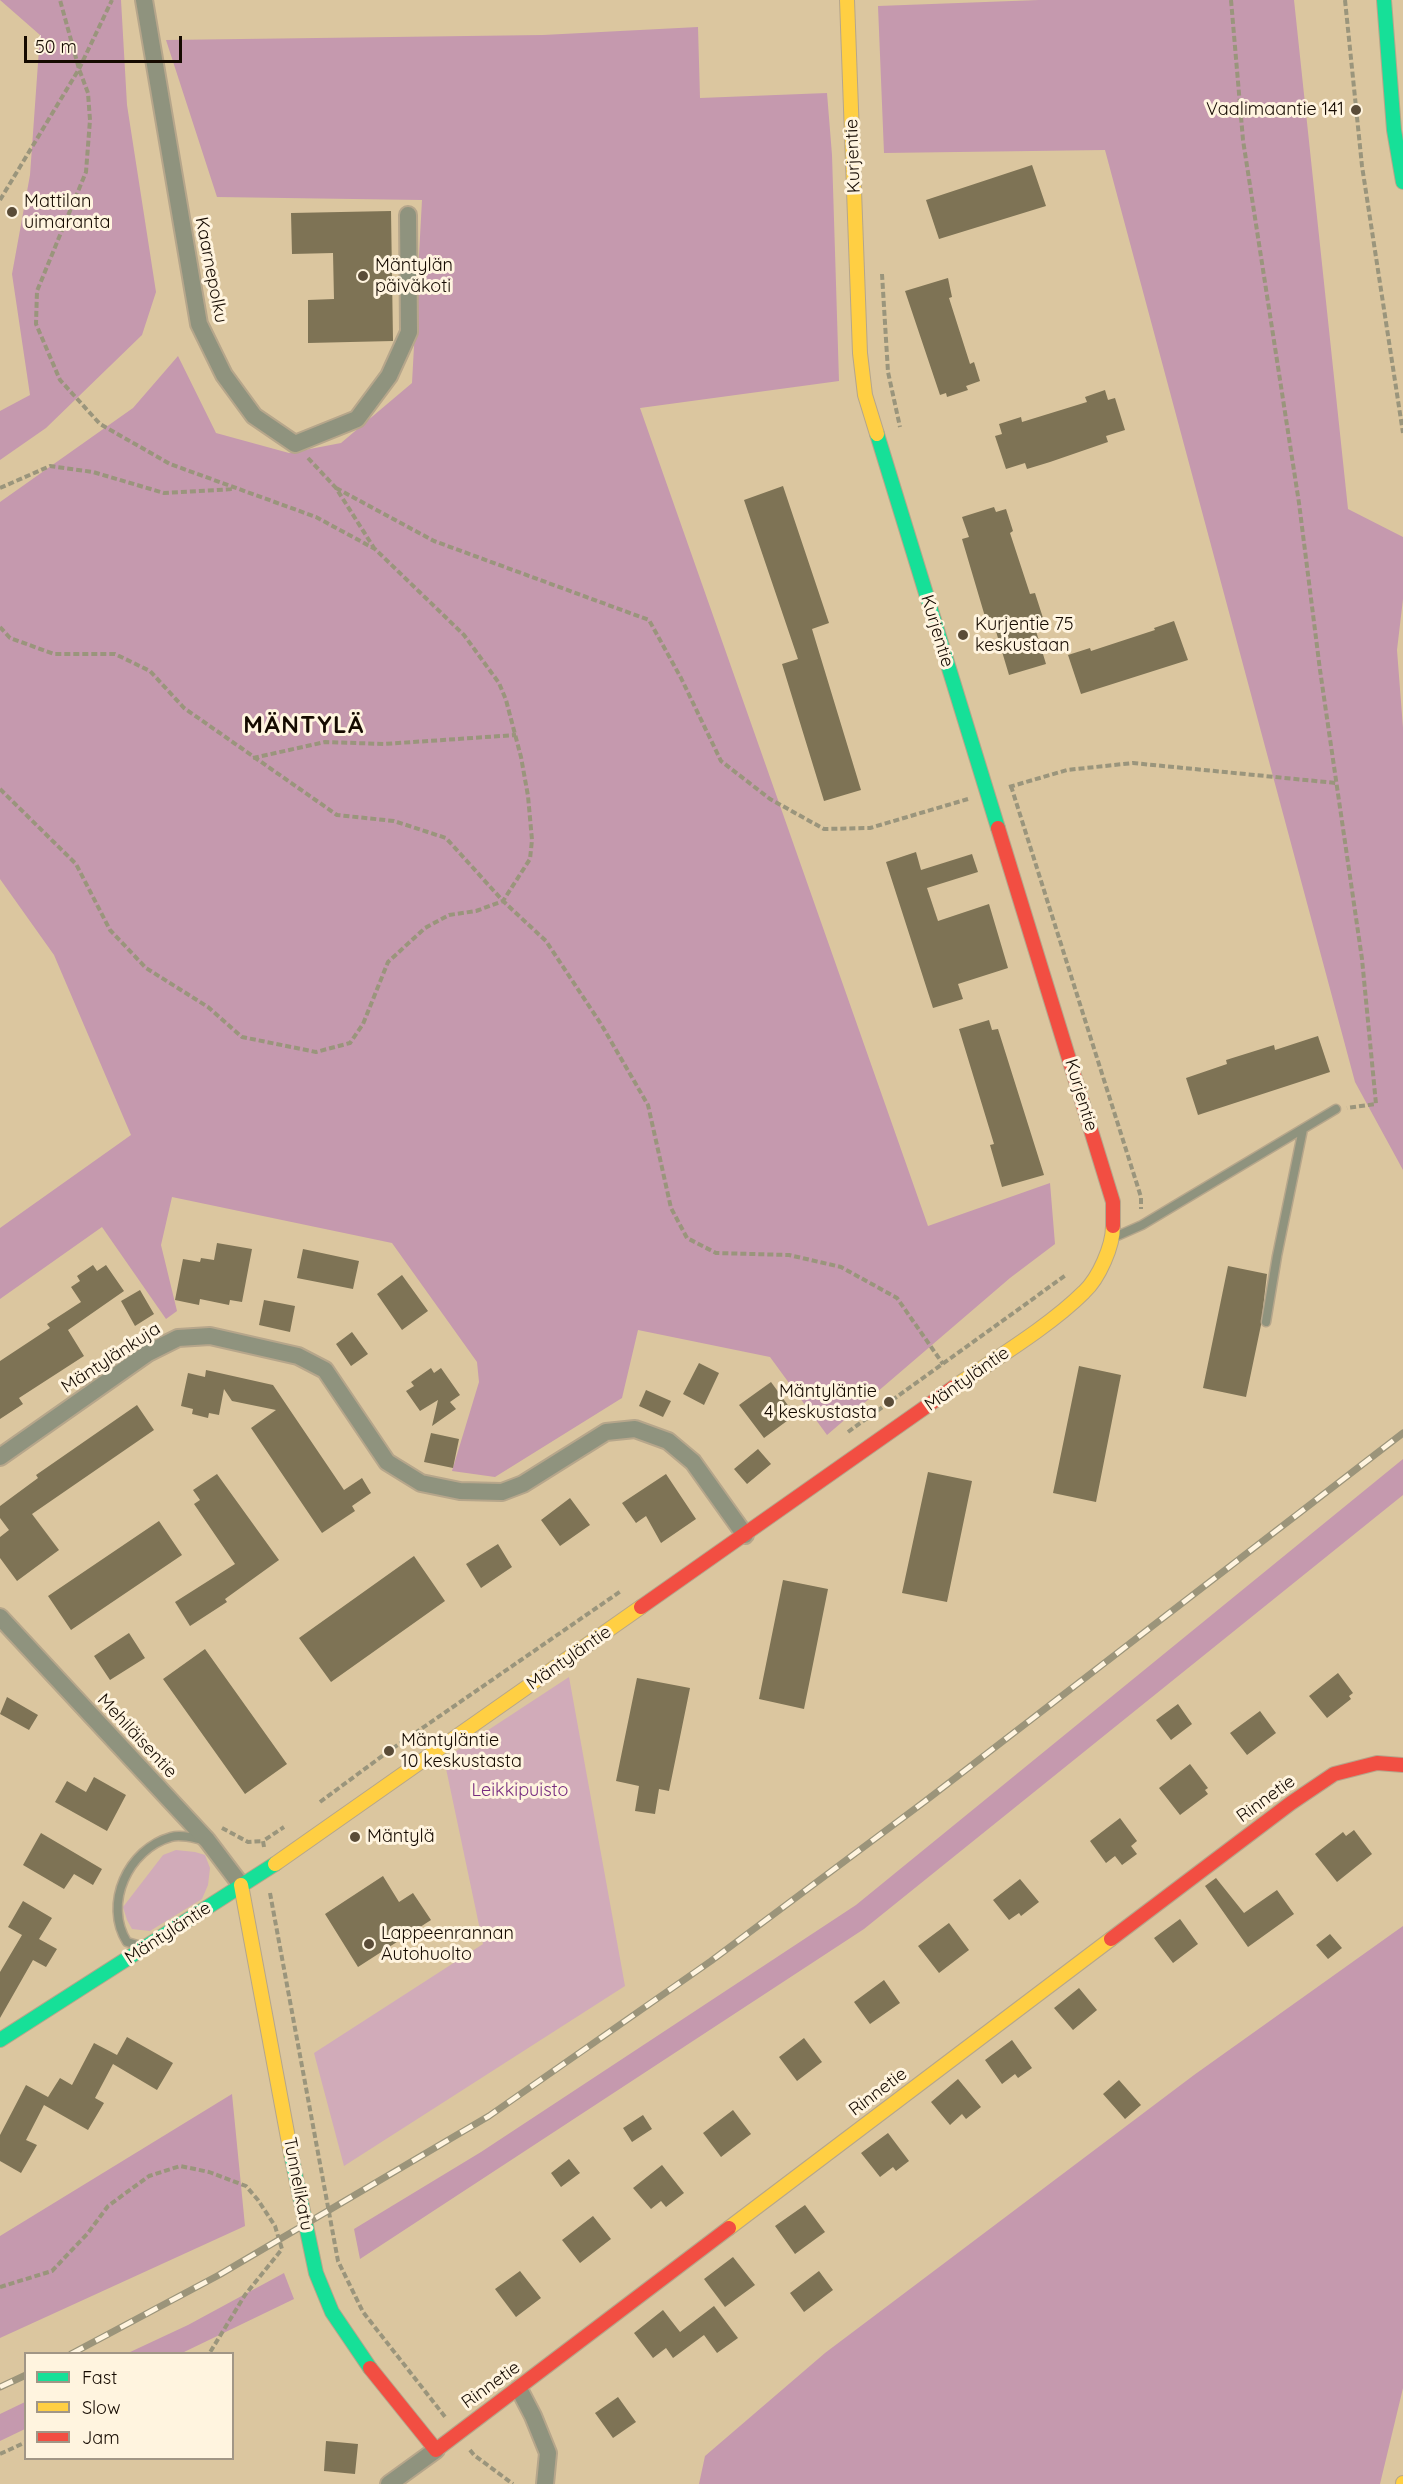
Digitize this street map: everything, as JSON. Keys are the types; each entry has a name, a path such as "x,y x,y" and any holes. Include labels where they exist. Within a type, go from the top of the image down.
{"street":[{"name":"Kaarnepolku","path":"144,0 199,324 224,375 254,416 295,444"},
{"name":"Kurjentie","path":"847,0 860,353 865,395 1113,1202 1113,1242"},
{"path":"1384,0 1394,130 1403,182"},
{"path":"295,444 357,419 389,376 409,332 408,215"},
{"name":"Mäntyläntie","path":"0,2040 266,1870 1051,1319 1086,1291 1113,1242"},
{"name":"Mäntylänkuja","path":"0,1457 148,1353 178,1338 210,1336 298,1356 325,1370 387,1462 421,1483 459,1491 502,1492 523,1484 606,1432 635,1429 668,1441 693,1462 745,1535"},
{"name":"Mehiläisentie","path":"0,1617 207,1840 241,1885"},
{"name":"Rinnetie","path":"389,2484 519,2389 1291,1803 1334,1774 1377,1763 1403,1765"},
{"name":"Tunnelikatu","path":"241,1885 300,2201 316,2273 332,2312 356,2350 436,2450"},
{"path":"519,2389 548,2453 545,2484"}],"lane":[{"path":"1113,1242 1336,1109"},
{"path":"1266,1322 1276,1256 1303,1129"},
{"path":"152,1944 140,1946 127,1942 119,1929 116,1913 123,1881 139,1857 160,1841 174,1836 207,1840"}],"path":[{"path":"60,0 88,93 90,120 86,172 37,291 36,324 60,380 100,424 170,464 316,517 375,549"},
{"path":"0,200 79,69 112,0"},
{"path":"1232,0 1243,140 1299,503 1362,959 1376,1104 1336,1109"},
{"path":"1345,0 1362,166 1403,433"},
{"path":"881,265 888,372 902,434"},
{"path":"0,789 76,864 110,930 146,968 208,1007 242,1037 316,1052 350,1042 363,1024 388,962 404,947 425,928 449,915 476,911 503,901 530,859 532,840 528,796 516,735 499,683 464,635 375,549 336,488 295,444"},
{"path":"0,488 50,466 93,472 165,493 238,489"},
{"path":"336,488 434,541 649,620 681,678 721,761 770,799 824,829 870,828 1067,770 1133,763 1336,783"},
{"path":"0,627 10,638 54,654 115,654 150,670 184,708 337,815 394,821 446,838 503,901 546,941 601,1024 648,1105 657,1155 671,1208 687,1238 716,1253 789,1255 842,1267 897,1298 943,1364"},
{"path":"253,758 325,741 384,744 516,735"},
{"path":"1008,776 1141,1197 1142,1225"},
{"path":"843,1435 1071,1272"},
{"path":"315,1806 389,1751 623,1590"},
{"path":"288,1825 263,1841 266,1870 338,2261 363,2312 474,2455 513,2484"},
{"path":"0,2287 52,2271 88,2233 108,2206 149,2176 180,2166 209,2172 246,2186 275,2226 282,2249 245,2295 210,2352"},
{"path":"0,2454 24,2443"}],"green space":[{"name":"Leikkipuisto","path":"569,1677 625,1986 344,2166 314,2053 483,1944 444,1759"},
{"path":"176,1850 205,1855 210,1868 208,1885 202,1899 150,1931 132,1929 123,1907 163,1855"}],"shaded area":[{"path":"0,0 121,0 127,105 156,292 142,335 46,428 0,460 0,411 30,395 12,274 30,175 40,35"},
{"path":"1039,0 1294,0 1348,509 1403,537 1403,599 1397,650 1403,728 1403,1170 1355,1082 1105,150 884,153 878,6"},
{"path":"698,27 700,98 827,93 832,155 839,381 640,408 928,1226 1050,1183 1055,1244 1010,1278 827,1435 770,1357 638,1330 622,1398 495,1477 452,1471 479,1382 477,1362 392,1243 172,1197 161,1245 177,1311 166,1319 102,1227 0,1299 0,1228 131,1135 54,955 0,879 0,502 133,408 178,356 216,433 289,453 341,443 412,383 422,200 217,197 166,40 543,35"},
{"path":"1403,1459 1403,1495 864,1929 360,2259 354,2229 481,2152 856,1905"},
{"path":"1403,1926 1403,2388 1380,2484 699,2484 705,2456 825,2353 1194,2075"},
{"path":"232,2094 245,2226 0,2338 0,2236"},
{"path":"284,2273 294,2299 184,2352 130,2352 188,2325"},
{"path":"24,2402 24,2429 0,2441 0,2414"}],"building":[{"path":"1032,165 1046,206 939,239 926,200"},
{"name":"Mäntylän päiväkoti","path":"391,211 393,341 308,343 308,300 334,299 333,253 292,254 291,213"},
{"path":"948,278 952,297 949,298 970,364 974,362 980,381 966,386 968,390 947,397 946,393 940,395 905,291"},
{"path":"1105,390 1108,400 1115,398 1125,430 1106,436 1108,442 1050,462 1027,469 1025,463 1006,469 995,436 1002,434 999,424 1021,417 1022,422 1087,402 1085,397"},
{"path":"783,486 829,623 812,629 861,790 824,801 782,664 798,659 744,500"},
{"path":"994,507 996,512 1006,509 1013,531 1010,533 1030,594 1035,593 1043,618 1033,621 1046,664 1009,675 992,618 986,620 962,539 969,537 962,517"},
{"path":"1174,621 1188,660 1081,694 1068,655 1090,648 1091,651 1155,630 1154,628"},
{"path":"916,852 921,870 972,854 978,872 927,888 938,921 989,904 1008,968 958,984 963,999 933,1008 886,862"},
{"path":"989,1020 992,1030 998,1029 1044,1175 1002,1187 990,1145 994,1144 959,1029"},
{"path":"1318,1036 1330,1072 1198,1115 1186,1078 1227,1064 1226,1060 1274,1045 1275,1050"},
{"path":"217,1243 252,1249 242,1302 230,1300 229,1305 200,1299 199,1305 175,1300 183,1259 200,1262 201,1258 214,1260"},
{"path":"303,1249 359,1261 353,1289 297,1278"},
{"path":"93,1265 97,1271 106,1265 124,1291 68,1330 84,1356 19,1398 23,1404 0,1419 0,1361 50,1328 47,1324 81,1302 71,1287 80,1281 77,1276"},
{"path":"1228,1266 1267,1274 1261,1325 1246,1397 1203,1388"},
{"path":"402,1275 428,1311 402,1330 377,1294"},
{"path":"140,1290 154,1314 135,1326 121,1301"},
{"path":"264,1300 295,1306 290,1332 259,1325"},
{"path":"352,1332 368,1354 351,1366 336,1344"},
{"path":"699,1363 719,1373 704,1405 683,1394"},
{"path":"1079,1366 1121,1375 1096,1502 1053,1493"},
{"path":"431,1368 434,1373 441,1368 460,1395 450,1402 456,1409 432,1426 438,1400 420,1411 406,1391 414,1386 411,1382"},
{"path":"206,1370 273,1385 344,1490 362,1478 371,1493 352,1506 355,1511 322,1533 251,1428 276,1410 232,1401 224,1389 219,1415 209,1413 208,1418 192,1414 193,1409 181,1406 188,1373 205,1377"},
{"path":"771,1382 795,1415 764,1438 739,1405"},
{"path":"646,1390 671,1401 663,1417 639,1406"},
{"path":"137,1405 154,1430 32,1514 59,1550 17,1581 0,1558 0,1537 9,1530 0,1518 0,1506 38,1478 36,1475"},
{"path":"431,1433 459,1439 453,1468 424,1462"},
{"path":"758,1449 771,1464 747,1484 734,1469"},
{"path":"928,1472 972,1481 947,1602 902,1593"},
{"path":"217,1474 279,1560 225,1599 227,1602 190,1626 175,1602 235,1564 194,1504 200,1500 193,1490"},
{"path":"666,1474 696,1519 661,1543 646,1516 636,1523 622,1503"},
{"path":"570,1498 590,1525 560,1546 541,1520"},
{"path":"159,1521 182,1555 71,1630 48,1596"},
{"path":"498,1544 512,1567 481,1588 466,1564"},
{"path":"414,1556 445,1601 331,1682 299,1638"},
{"path":"783,1580 828,1589 804,1709 759,1699"},
{"path":"129,1633 145,1658 110,1680 94,1656"},
{"path":"205,1649 287,1764 245,1794 163,1679"},
{"path":"1338,1673 1353,1693 1349,1696 1351,1699 1327,1718 1309,1696"},
{"path":"637,1678 690,1688 669,1791 659,1789 655,1814 635,1811 639,1786 616,1781"},
{"path":"7,1697 38,1715 29,1730 0,1714"},
{"path":"1178,1704 1192,1724 1171,1740 1156,1720"},
{"path":"1260,1711 1276,1733 1247,1755 1230,1733"},
{"path":"1190,1764 1208,1788 1205,1790 1208,1794 1180,1815 1159,1788"},
{"path":"94,1777 126,1795 107,1831 55,1802 67,1781 86,1792"},
{"path":"1120,1818 1137,1841 1131,1846 1137,1854 1122,1865 1115,1856 1106,1863 1090,1841"},
{"path":"1354,1830 1372,1854 1337,1882 1315,1854 1343,1832 1346,1836"},
{"path":"41,1833 102,1869 93,1885 74,1874 64,1889 23,1865"},
{"name":"Lappeenrannan Autohuolto","path":"383,1876 399,1902 413,1893 431,1920 358,1967 325,1914"},
{"path":"1216,1878 1244,1913 1277,1890 1294,1914 1248,1947 1205,1886"},
{"path":"1020,1879 1039,1902 1021,1916 1019,1913 1009,1920 993,1900"},
{"path":"23,1901 52,1918 39,1939 57,1949 46,1967 33,1960 0,2018 0,1972 22,1935 8,1927"},
{"path":"1180,1919 1198,1944 1173,1963 1154,1938"},
{"path":"949,1923 969,1950 939,1973 918,1946"},
{"path":"1330,1934 1342,1948 1328,1959 1316,1945"},
{"path":"884,1980 900,2003 870,2024 854,2002"},
{"path":"1079,1988 1097,2010 1073,2030 1054,2008"},
{"path":"127,2037 173,2063 157,2090 113,2064 95,2098 104,2103 88,2130 44,2105 26,2140 37,2145 21,2173 0,2161 0,2135 26,2085 48,2097 60,2078 72,2085 94,2043 117,2055"},
{"path":"804,2038 822,2062 797,2081 779,2057"},
{"path":"1012,2040 1032,2068 1018,2078 1015,2074 1002,2084 985,2060"},
{"path":"958,2079 981,2107 966,2119 962,2114 950,2125 931,2102"},
{"path":"1119,2080 1141,2105 1125,2119 1103,2094"},
{"path":"733,2110 751,2134 721,2157 703,2133"},
{"path":"643,2115 652,2129 632,2142 623,2128"},
{"path":"888,2133 909,2161 896,2171 893,2167 880,2177 861,2153"},
{"path":"569,2159 580,2173 561,2187 551,2173"},
{"path":"662,2165 684,2193 666,2207 661,2201 651,2209 633,2188"},
{"path":"805,2205 825,2232 795,2254 775,2226"},
{"path":"593,2216 611,2239 580,2263 562,2240"},
{"path":"733,2257 755,2285 725,2307 704,2279"},
{"path":"520,2271 541,2298 516,2317 495,2289"},
{"path":"819,2271 833,2290 804,2312 790,2293"},
{"path":"714,2306 738,2338 717,2353 704,2335 673,2358 666,2348 653,2358 634,2333 663,2310 680,2332"},
{"path":"618,2397 636,2422 613,2438 595,2413"},
{"path":"326,2441 358,2444 355,2474 324,2471"}],"railway":[{"path":"75,2352 219,2275 489,2116 711,1961 924,1802 1403,1433"},
{"path":"0,2387 24,2376"}],"traffic: fast":[{"path":"1384,0 1394,130 1403,182"},
{"path":"877,434 998,828"},
{"path":"0,2040 275,1864"},
{"path":"291,2154 316,2273 332,2312 370,2368"}],"traffic: slow":[{"path":"847,0 860,353 865,395 877,434"},
{"path":"954,1387 1039,1330 1090,1286 1111,1243 1113,1226"},
{"path":"275,1864 641,1607"},
{"path":"241,1885 291,2154"},
{"path":"729,2228 1111,1939"}],"traffic: jam":[{"path":"998,828 1113,1202 1113,1226"},
{"path":"641,1607 954,1387"},
{"path":"1111,1939 1291,1803 1334,1774 1377,1763 1403,1765"},
{"path":"370,2368 436,2450 729,2228"}],"place":[{"name":"Vaalimaantie 141","path":"1356,110"},
{"name":"Mattilan uimaranta","path":"12,212"},
{"name":"Mäntylän päiväkoti","path":"363,276"},
{"name":"Kurjentie 75 keskustaan","path":"963,635"},
{"name":"Mäntyläntie 4 keskustasta","path":"889,1402"},
{"name":"Mäntyläntie 10 keskustasta","path":"389,1751"},
{"name":"Mäntylä","path":"355,1837"},
{"name":"Lappeenrannan Autohuolto","path":"369,1944"}],"district":[{"name":"MÄNTYLÄ","path":"304,726"}]}
